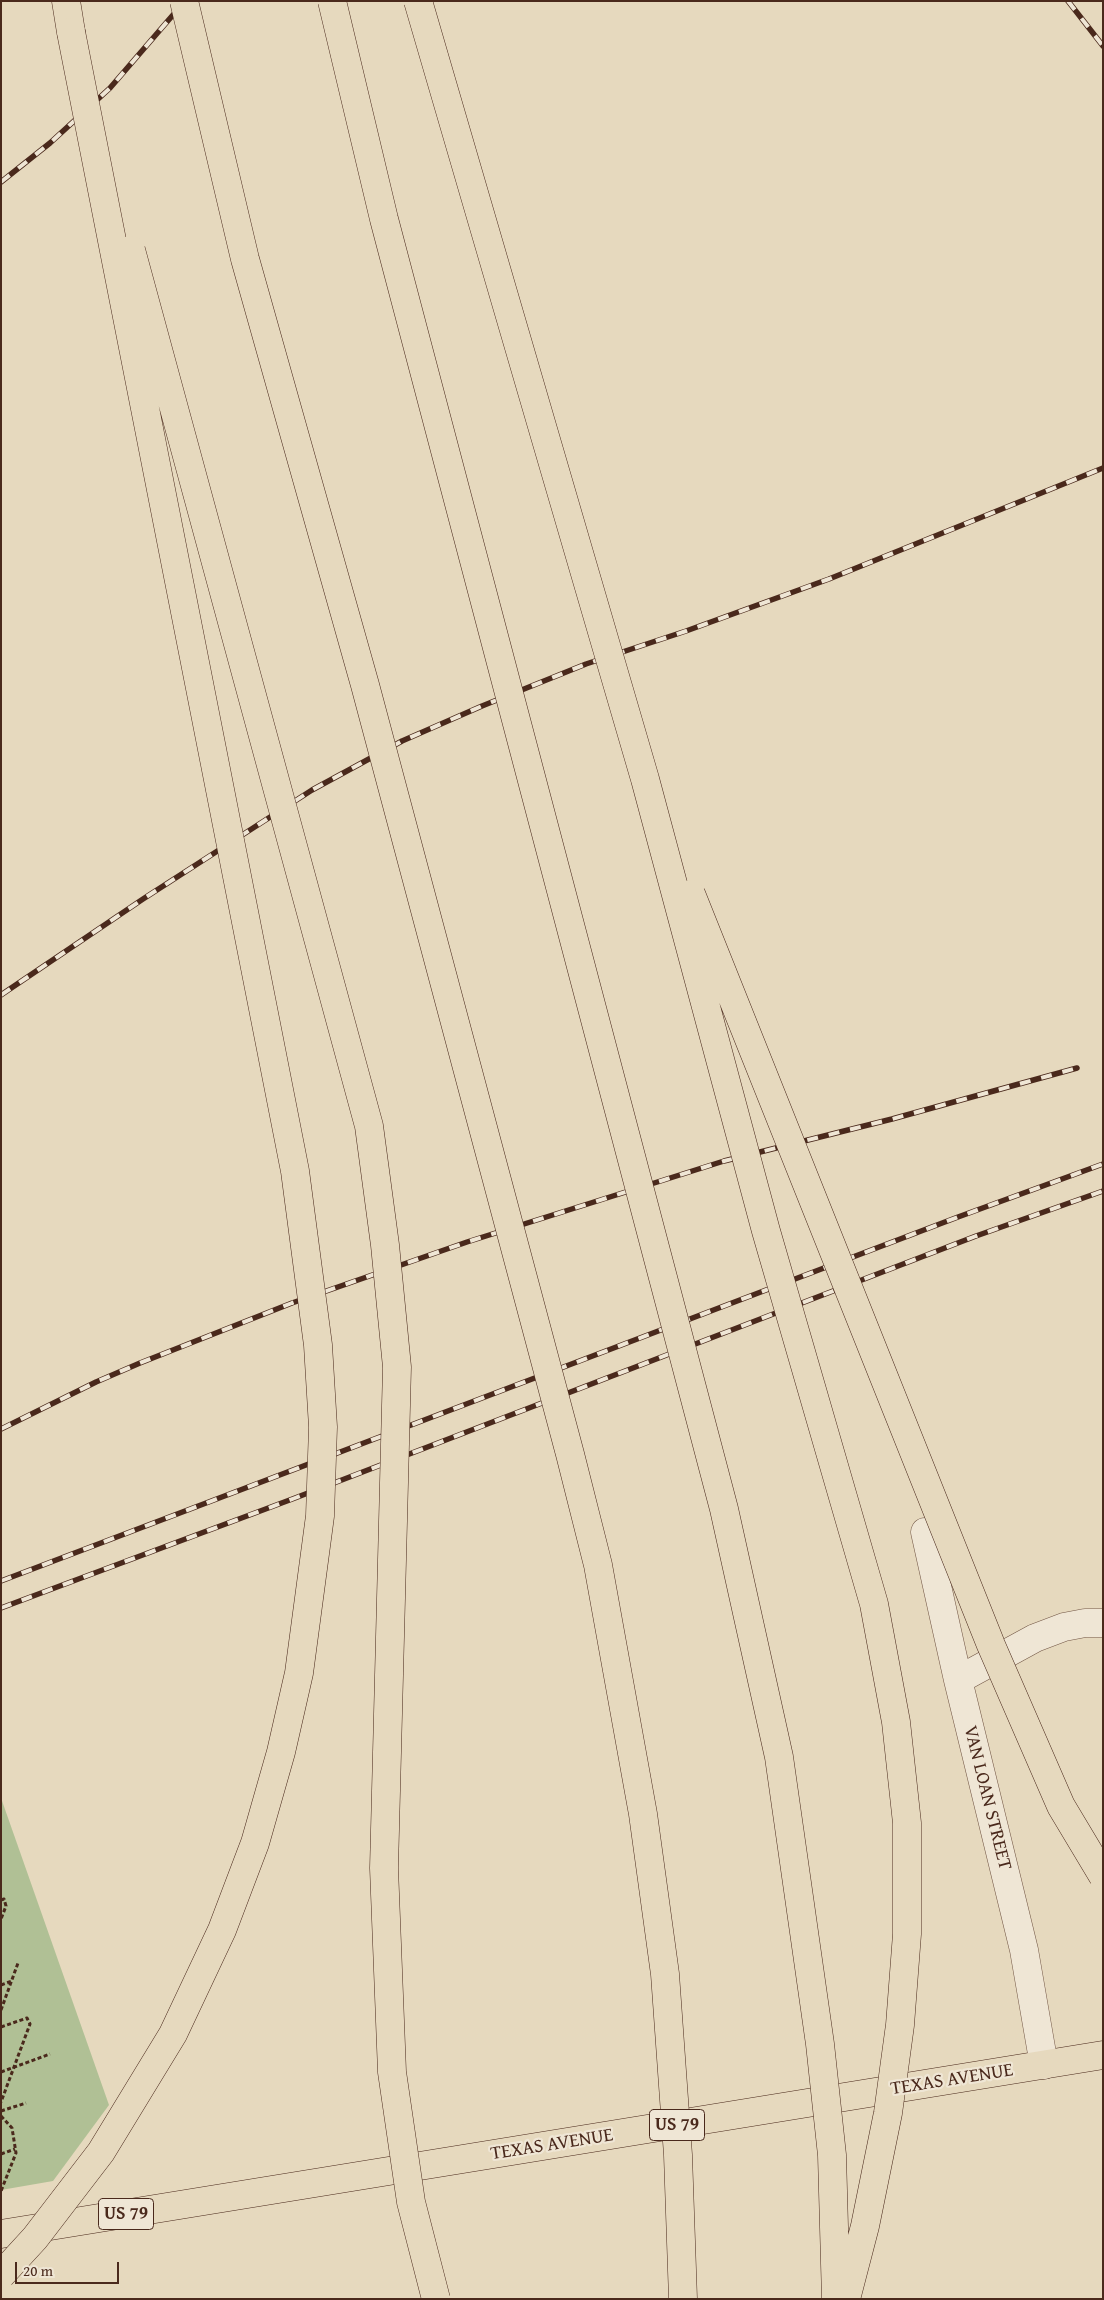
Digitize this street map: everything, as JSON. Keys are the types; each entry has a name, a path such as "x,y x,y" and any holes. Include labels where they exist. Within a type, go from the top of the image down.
{"main road":[{"path":"1,2275 35,2238 101,2152 173,2034 222,1930 255,1843 281,1752 299,1673 320,1516 323,1427 318,1345 295,1171 66,1"},
{"path":"184,1 245,259 367,694 598,1565 643,1814 665,1974 678,2155 683,2299"},
{"path":"332,1 384,220 724,1509 779,1757 820,2044 832,2154 836,2299"},
{"path":"418,1 645,779 766,1231 874,1604 896,1722 907,1823 907,1934 900,2025 886,2122 865,2226 846,2299"},
{"path":"71,32 368,1126 385,1245 397,1368 384,1868 392,2072 411,2202 436,2299"},
{"path":"645,779 991,1645 1061,1806 1103,1876"},
{"name":"TEXAS AVENUE","path":"1,2234 1103,2055"}],"street":[{"name":"VAN LOAN STREET","path":"925,1532 958,1680 1024,1950 1044,2065"},
{"path":"958,1680 1036,1638 1064,1627 1085,1623 1103,1623"}],"path":[{"path":"1,1900 4,1898 6,1906 1,1919"},
{"path":"1,2010 18,1963"},
{"path":"1,1985 12,1981"},
{"path":"1,2027 27,2018 30,2024 1,2102"},
{"path":"1,2072 50,2054"},
{"path":"1,2111 26,2103"},
{"path":"1,2116 12,2128 16,2153 1,2191"},
{"path":"1,2154 15,2149"}],"green space":[{"path":"1,1798 109,2105 53,2181 1,2190"}],"railway":[{"path":"1,182 50,143 110,88 185,1"},
{"path":"1068,1 1103,46"},
{"path":"1,995 143,899 312,790 402,741 586,664 686,631 829,579 1103,468"},
{"path":"1,1429 96,1382 140,1363 292,1303 467,1242 724,1161 892,1119 1077,1068"},
{"path":"1,1581 958,1217 1103,1164"},
{"path":"1,1608 295,1498 976,1236 1103,1191"}]}
